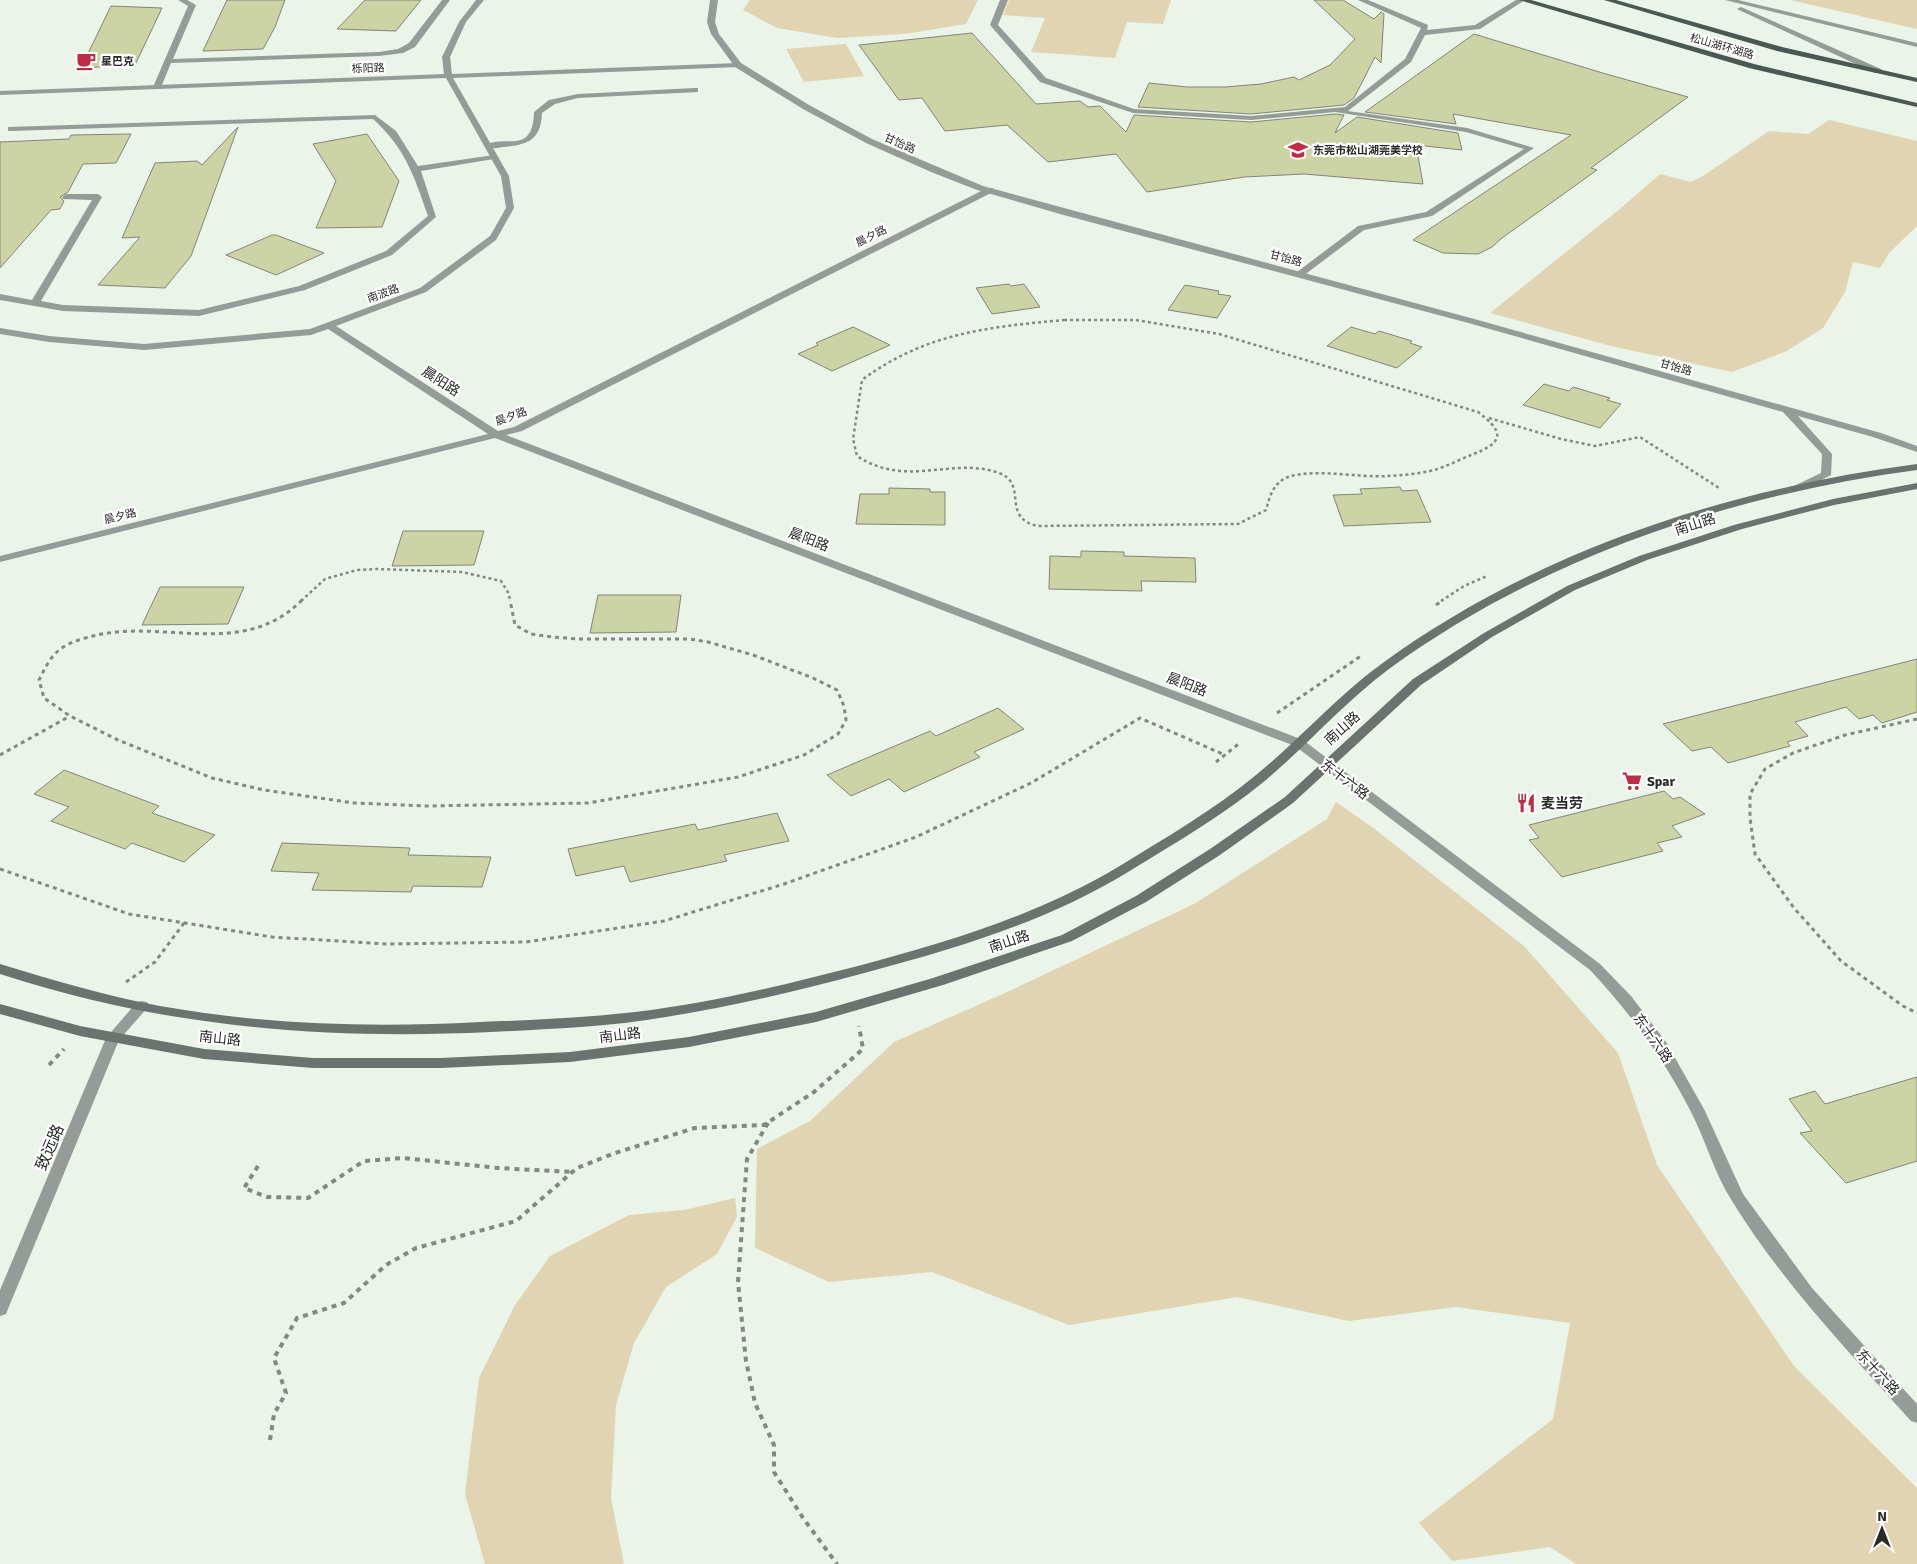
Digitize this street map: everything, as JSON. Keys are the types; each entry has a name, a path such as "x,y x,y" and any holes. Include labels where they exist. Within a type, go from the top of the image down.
{"main road":[{"name":"松山湖环湖路","path":"1522,0 1752,66 1917,105"},
{"name":"松山湖环湖路","path":"1608,0 1780,49 1917,80"},
{"name":"南山路","path":"0,969 108,1000 224,1020 326,1029 448,1029 580,1023 683,1010 802,986 920,954 1042,912 1112,876 1183,832 1255,782 1385,667 1458,619 1544,572 1617,542 1743,503 1798,488 1917,467"},
{"name":"南山路","path":"0,1009 80,1031 204,1054 312,1063 451,1063 570,1057 689,1042 816,1017 938,982 1067,938 1141,899 1215,852 1289,800 1417,682 1488,635 1572,588 1643,558 1738,527 1833,502 1917,486"}],"street":[{"path":"157,87 192,5 182,0"},
{"path":"168,61 379,54 400,51 412,45 446,0"},
{"path":"448,76 446,57 463,22 480,0"},
{"name":"甘饴路","path":"714,0 711,22 715,34 738,65 806,107 869,141 934,170 990,190 1786,409 1877,435 1917,449"},
{"path":"1004,0 994,25 1043,80 1133,111 1251,118 1334,112 1347,109 1408,60 1425,27 1362,0"},
{"path":"1422,33 1477,27 1522,0"},
{"path":"1722,0 1878,71"},
{"path":"1728,0 1917,45"},
{"name":"栎阳路","path":"0,94 738,65"},
{"name":"南波路","path":"0,331 49,339 144,346 310,332 423,290 493,238 510,208 504,176 448,76"},
{"path":"488,146 520,143 534,135 539,124 538,112 552,102 578,96 695,90"},
{"path":"1300,274 1361,228 1429,214 1530,148 1467,130 1334,112"},
{"path":"0,297 63,308 199,313 302,288 389,252 432,217 416,169 392,133 375,117 11,129"},
{"path":"416,169 494,157"},
{"name":"晨夕路","path":"0,558 518,429 990,190"},
{"path":"36,303 98,197 66,197"},
{"name":"晨阳路","path":"328,325 497,435 1299,743"},
{"path":"1786,409 1827,454 1826,475 1798,488"},
{"name":"东十六路","path":"1299,743 1596,967 1626,1000 1661,1046 1697,1109 1737,1197 1806,1293 1917,1416"},
{"name":"致远路","path":"0,1309 113,1038 142,1006"}],"path":[{"path":"1488,418 1495,425 1498,433 1496,441 1486,449 1434,470 1387,476 1306,474 1289,477 1277,483 1270,495 1266,510 1238,524 1038,526 1025,522 1020,517 1013,484 1002,474 980,468 902,471 873,466 857,456 853,439 862,380 878,366 930,342 970,332 1064,320 1136,320 1219,334 1418,392 1478,412 1488,418 1561,439 1595,446 1640,438 1743,503"},
{"path":"377,569 462,572 501,581 509,594 515,624 532,634 579,639 690,639 708,642 753,655 813,678 837,690 844,706 846,720 838,734 804,755 738,777 588,803 427,806 354,803 264,790 212,778 118,740 70,716 44,698 39,680 48,663 60,650 72,643 101,634 235,633 268,627 286,616 324,579 350,571 377,569"},
{"path":"0,754 70,716"},
{"path":"0,869 130,914 272,937 386,944 526,942 664,921 784,884 916,837 1031,783 1140,718 1225,755"},
{"path":"1917,719 1845,735 1793,753 1766,769 1750,794 1750,810 1756,854 1794,908 1842,961 1903,1006 1917,1013"},
{"path":"270,1440 274,1414 286,1393 274,1358 297,1318 344,1303 386,1264 416,1248 475,1234 516,1221 577,1168 615,1153 695,1128 764,1125 768,1123 814,1092 863,1050 856,1005"},
{"path":"768,1123 747,1159 738,1282 746,1361 754,1403 774,1445 774,1472 803,1518 836,1564"},
{"path":"258,1166 244,1188 267,1197 308,1198 364,1161 404,1158 498,1168 573,1172"}],"shaded area":[{"path":"750,0 978,0 966,24 905,34 837,38 777,28 743,10"},
{"path":"1009,0 1171,0 1163,24 1127,22 1115,58 1031,52 1045,18 1003,15"},
{"path":"1790,0 1917,0 1917,29"},
{"path":"846,44 864,76 804,82 786,49"},
{"path":"1829,120 1917,141 1917,226 1889,253 1880,268 1853,262 1845,292 1823,328 1787,351 1732,372 1611,346 1490,313 1621,208 1660,174 1691,182 1703,176 1769,131 1808,134"},
{"path":"1336,802 1372,827 1524,946 1618,1053 1657,1165 1794,1366 1917,1488 1917,1564 1576,1564 1550,1547 1452,1561 1419,1523 1553,1419 1570,1323 1456,1307 1349,1321 1237,1297 1069,1325 932,1272 829,1282 755,1248 757,1149 810,1121 894,1042 1005,993 1194,904 1327,819"},
{"path":"735,1198 737,1217 717,1254 666,1287 634,1343 616,1405 611,1498 624,1564 485,1564 465,1494 479,1378 515,1305 550,1256 629,1215 684,1210"}],"building":[{"path":"227,0 285,0 275,27 263,49 203,51"},
{"path":"365,0 421,0 396,31 337,29"},
{"path":"1314,0 1343,0 1374,19 1381,12 1384,14 1381,63 1375,57 1354,98 1344,105 1251,114 1138,107 1149,83 1187,87 1225,87 1261,84 1294,77 1299,80 1330,65 1355,39"},
{"path":"111,6 162,8 135,65 81,68"},
{"path":"972,33 1036,104 1080,101 1088,107 1100,106 1126,132 1134,115 1251,122 1335,114 1344,115 1335,133 1357,117 1458,133 1462,150 1416,145 1423,184 1304,174 1244,177 1147,192 1116,154 1048,162 1007,125 945,131 922,98 899,100 859,45"},
{"path":"1474,34 1688,97 1591,168 1597,170 1492,247 1478,254 1443,253 1413,240 1571,135 1453,114 1456,124 1365,112"},
{"path":"238,127 191,256 165,288 98,285 140,237 122,238 155,163 197,161 202,165"},
{"path":"131,134 116,163 83,164 68,192 60,197 64,201 60,209 51,210 0,268 0,142 69,139 71,135"},
{"path":"367,134 399,181 382,227 316,228 336,181 313,144"},
{"path":"272,235 324,253 276,275 226,255"},
{"path":"1009,284 1011,286 1024,284 1040,307 992,314 976,288"},
{"path":"1185,285 1219,291 1218,294 1231,296 1217,318 1168,310"},
{"path":"853,327 890,345 832,371 798,354 818,345 816,343"},
{"path":"1351,327 1375,334 1379,331 1412,341 1410,343 1422,347 1397,368 1327,346"},
{"path":"1544,384 1569,391 1573,387 1610,398 1607,400 1621,404 1600,428 1523,405"},
{"path":"1400,487 1402,491 1417,490 1431,522 1344,526 1333,495 1362,494 1360,489"},
{"path":"889,488 930,489 930,492 945,492 945,525 856,524 860,494 889,494"},
{"path":"403,531 484,531 474,565 392,566"},
{"path":"1081,551 1124,552 1124,556 1195,558 1196,582 1141,581 1142,591 1049,589 1050,556 1081,557"},
{"path":"160,587 244,587 228,624 142,625"},
{"path":"598,595 681,595 676,632 590,633"},
{"path":"1917,659 1917,712 1882,723 1873,715 1859,719 1846,707 1795,722 1808,736 1787,742 1790,746 1728,763 1711,747 1692,751 1663,724"},
{"path":"998,708 1024,729 974,752 980,757 904,792 889,779 851,796 827,775 930,731 936,736"},
{"path":"64,770 159,806 152,813 215,835 184,862 132,843 125,849 51,821 69,807 34,794"},
{"path":"1664,791 1673,799 1680,797 1705,814 1672,826 1682,837 1657,843 1663,851 1562,877 1529,840 1539,838 1529,825"},
{"path":"777,813 789,841 724,855 727,861 630,882 624,866 576,876 568,849 695,824 698,830"},
{"path":"282,843 410,848 408,855 491,857 482,887 413,886 411,892 312,890 319,873 271,871"},
{"path":"1917,1077 1917,1161 1846,1183 1800,1133 1812,1131 1789,1099 1815,1091 1825,1104"}],"place":[{"name":"星巴克","path":"86,61"},
{"name":"东莞市松山湖莞美学校","path":"1298,150"},
{"name":"Spar","path":"1632,781"},
{"name":"麦当劳","path":"1526,803"}]}
